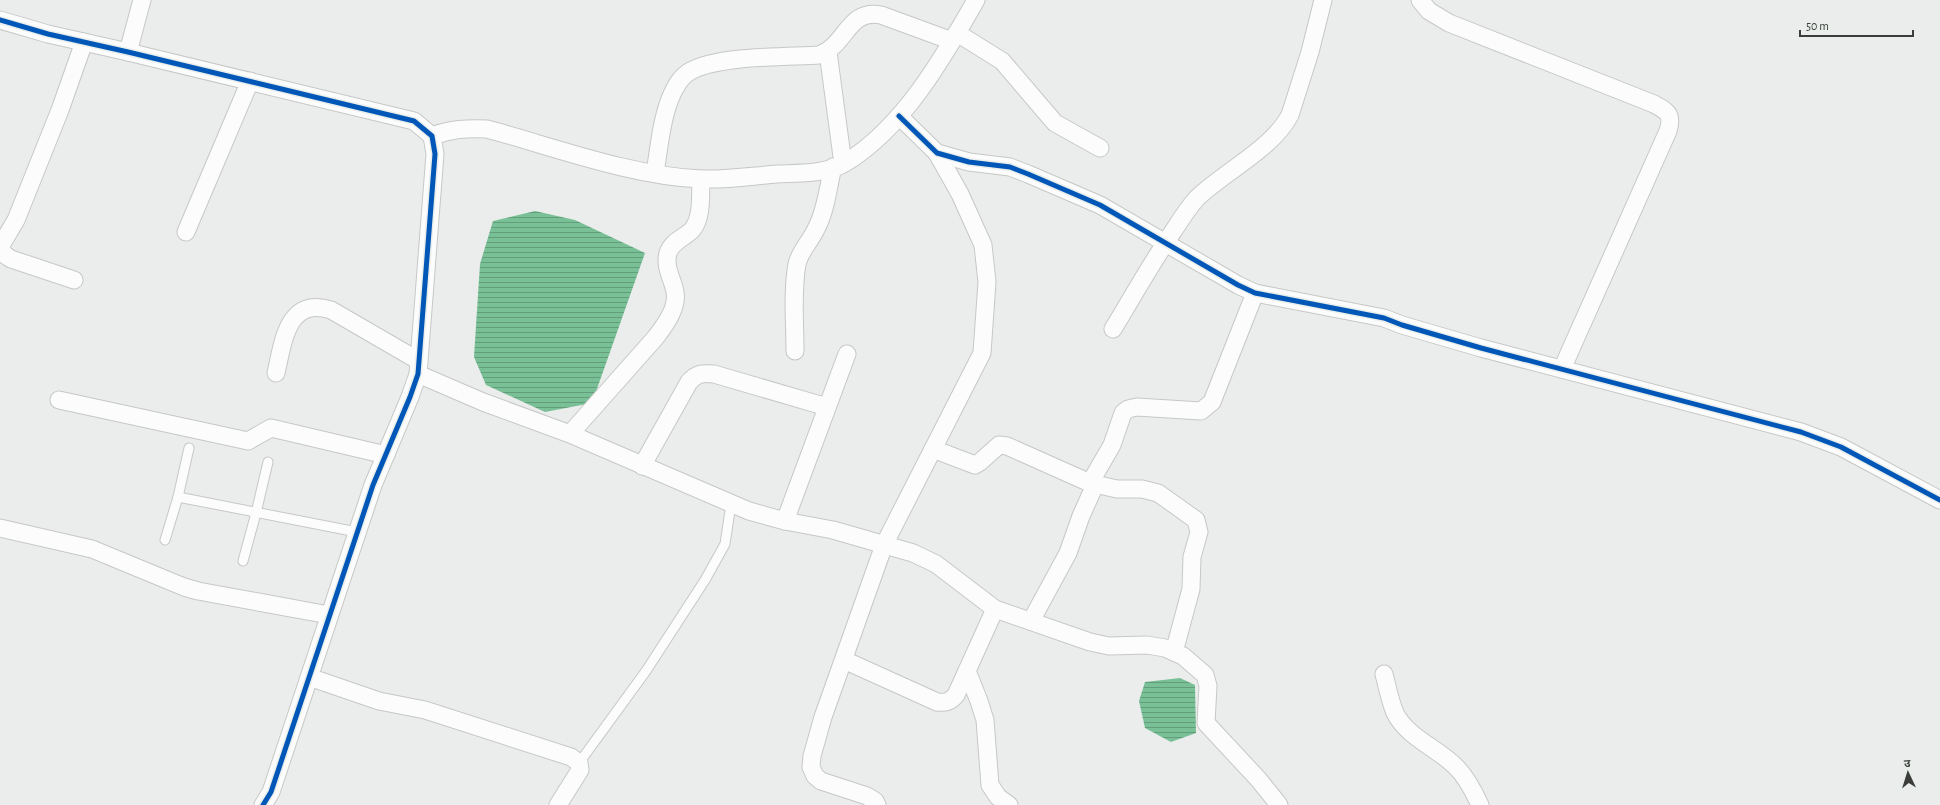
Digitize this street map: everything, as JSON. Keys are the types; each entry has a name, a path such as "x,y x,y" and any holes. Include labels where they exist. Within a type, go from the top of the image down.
{"street":[{"path":"128,52 142,0"},
{"path":"432,136 449,130 470,128 486,129 607,163 654,173 701,179 813,172 838,166 864,150 899,116 954,37 976,0"},
{"path":"1113,329 1166,242 1198,198 1280,129 1290,115 1310,52 1323,0"},
{"path":"1420,0 1429,11 1449,23 1654,104 1669,115 1671,120 1668,131 1562,369"},
{"path":"654,173 672,94 685,75 694,68 760,57 814,55 828,52 862,15 872,14 881,15 954,37 1002,61 1056,123 1100,148"},
{"path":"0,20 48,34 414,121 432,136 436,154 418,367 410,397 373,485 271,792 265,804"},
{"path":"74,280 11,259 5,255 0,248 16,220 60,110 84,42"},
{"path":"795,351 795,280 797,264 800,254 816,230 838,166 828,52"},
{"path":"186,232 250,81"},
{"path":"876,805 875,801 867,796 821,781 815,776 811,767 812,756 823,717 884,545 982,353 987,282 983,245 960,194 937,153 899,116"},
{"path":"937,153 969,162 1010,167 1100,205 1238,285 1255,293 1384,318 1424,332 1801,432 1840,447 1940,500"},
{"path":"570,434 656,337 668,320 675,304 676,293 668,272 667,263 669,253 673,244 692,230 696,223 699,213 701,179"},
{"path":"1031,621 1068,553 1092,484 1112,445 1123,413 1128,409 1137,407 1201,411 1212,402 1255,293"},
{"path":"276,373 286,328 291,321 303,311 313,307 320,307 336,313 418,367 483,402 570,434 731,504 785,521 833,530 913,553 936,564 995,609 1090,642 1109,646 1147,645 1165,648 1183,656 1205,675 1208,686 1206,723 1260,780 1280,805"},
{"path":"785,521 846,354"},
{"path":"642,466 689,382 696,375 704,373 714,374 827,406"},
{"path":"59,400 248,441 271,428 386,454"},
{"path":"933,449 975,465 980,462 992,449 999,445 1007,446 1092,484 1117,489 1142,489 1158,493 1196,520 1199,532 1192,557 1192,589 1174,652"},
{"path":"0,528 92,549 184,587 198,591 329,615"},
{"path":"844,660 937,702 944,703 951,700 956,695 995,609"},
{"path":"967,671 985,720 990,785 998,797 1009,805"},
{"path":"1384,674 1396,713 1403,723 1411,732 1461,772 1480,805"},
{"path":"309,677 379,701 425,710 570,757 579,763 580,770 558,805"}],"lane":[{"path":"165,540 178,497 189,448"},
{"path":"243,560 268,462"},
{"path":"178,497 357,532"},
{"path":"579,763 646,671 705,580 725,544 731,504"}],"shaded area":[{"path":"535,211 575,220 645,253 592,403 545,412 486,385 474,357 480,264 493,221"},
{"path":"1180,678 1195,685 1196,733 1171,742 1145,728 1139,701 1145,682"}],"cycle path":[{"path":"0,20 48,34 414,121 432,136 435,154 418,374 410,397 373,485 271,792 263,805"},
{"path":"899,116 937,153 969,162 1010,167 1100,205 1238,285 1255,293 1384,318 1402,325 1481,348 1801,432 1841,447 1940,500"}]}
